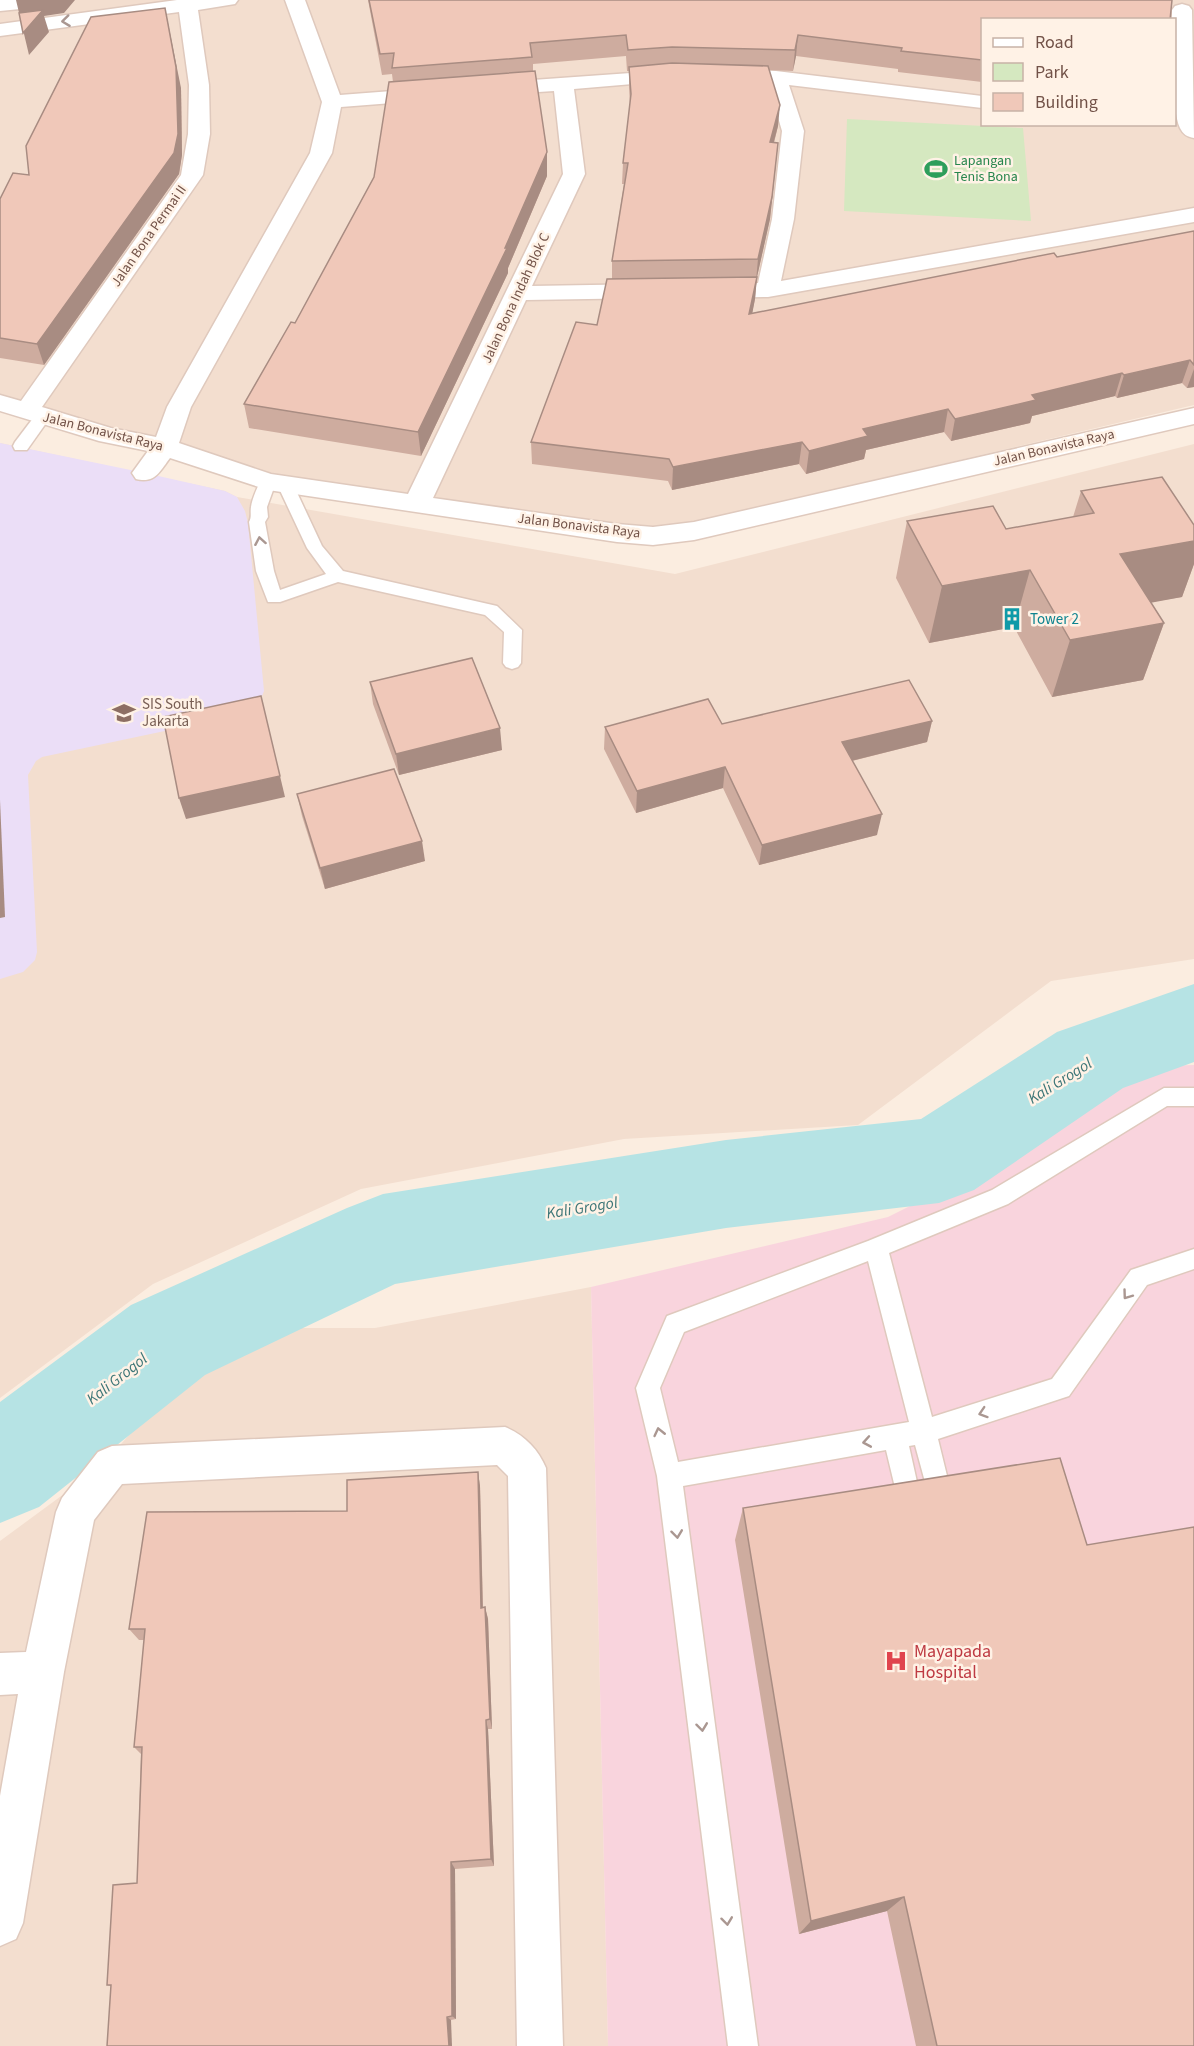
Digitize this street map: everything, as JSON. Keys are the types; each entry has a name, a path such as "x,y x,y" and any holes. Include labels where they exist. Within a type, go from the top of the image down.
{"street":[{"path":"0,5 51,0"},
{"path":"0,30 187,2 228,0"},
{"path":"145,472 165,447 179,407 321,153 332,102 295,0"},
{"name":"Jalan Bona Permai II","path":"34,414 192,175 199,134 199,85 187,2"},
{"path":"1160,8 1188,11 1180,64 1185,128"},
{"path":"471,91 701,75 776,77 981,102"},
{"path":"768,290 783,219 793,131 776,77"},
{"name":"Jalan Bona Indah Blok C","path":"417,503 574,174 563,84"},
{"path":"332,102 448,93"},
{"path":"519,293 768,290 1194,215"},
{"name":"Jalan Bonavista Raya","path":"0,403 108,435 165,447 276,483 617,534 653,536 694,531 1194,416"},
{"path":"0,1923 43,1672 76,1512 112,1466 505,1446 527,1468 540,2046"},
{"path":"0,1674 43,1672"}],"lane":[{"path":"21,446 34,414"},
{"path":"337,576 315,548 276,483 258,507 260,517 257,522 265,571 274,598 337,576 491,610 513,630 512,663"},
{"path":"743,2046 669,1476 648,1388 675,1324 876,1248 1000,1197 1164,1097 1194,1097"},
{"path":"876,1248 937,1484"},
{"path":"669,1476 925,1431 1060,1388 1139,1277 1194,1259"},
{"path":"895,1437 907,1491"}],"shaded area":[{"path":"0,0 1194,0 1194,405 656,531 287,483 0,400"},
{"path":"0,443 225,491 237,497 675,574 1194,444 1194,959 1051,981 858,1125 624,1139 361,1189 153,1284 0,1398"},
{"name":"SIS South Jakarta","path":"0,443 225,491 237,497 245,511 248,523 264,691 260,701 245,714 42,757 36,761 28,775 37,952 35,960 23,972 0,979"},
{"name":"Mayapada Hospital","path":"1194,1065 1194,2046 608,2046 591,1287 888,1217 958,1182 1092,1084 1159,1066"},
{"path":"591,1287 608,2046 0,2046 0,1541 102,1466 194,1360 265,1328 375,1328"}],"green space":[{"name":"Lapangan Tenis Bona","path":"847,119 1023,128 1031,221 844,211"}],"building":[{"path":"369,0 1172,0 1170,18 981,18 981,60 901,51 902,48 798,35 795,50 672,47 628,50 626,35 530,43 532,57 392,68 394,53 380,54"},
{"path":"165,8 176,67 178,134 174,153 37,344 0,338 0,199 13,173 29,175 26,146 91,17"},
{"path":"43,10 23,33 19,13"},
{"path":"672,63 768,66 780,105 770,142 778,143 772,197 758,259 612,261 628,163 623,163 631,94 629,67"},
{"path":"535,71 547,152 505,248 507,248 418,432 244,404 291,322 295,323 374,177 389,82"},
{"path":"1194,231 1194,365 1190,360 1124,375 1122,373 1032,395 1036,400 955,419 948,409 863,429 868,436 809,451 802,442 673,467 669,459 531,442 576,322 597,325 607,279 757,277 749,314 1054,253 1057,257"},
{"path":"1162,477 1194,525 1194,541 1120,554 1164,623 1070,640 1030,570 942,586 907,521 993,506 1006,529 1094,513 1081,491"},
{"path":"472,658 500,728 396,754 370,682"},
{"path":"909,680 932,721 842,742 882,814 762,845 725,767 637,791 605,727 708,699 722,724"},
{"path":"261,696 280,776 179,798 163,717"},
{"path":"394,769 422,841 320,868 297,794"},
{"path":"1060,1458 1087,1545 1194,1527 1194,2046 937,2046 904,1897 811,1921 743,1508"},
{"path":"478,1472 481,1608 485,1607 490,1719 486,1720 491,1859 451,1862 452,2016 447,2017 449,2046 107,2046 111,1985 107,1985 113,1885 137,1883 142,1747 134,1747 145,1629 129,1629 147,1512 347,1511 347,1480"}],"waterway":[{"name":"Kali Grogol","path":"0,1469 168,1340 383,1240 726,1184 939,1160 1090,1060 1194,1023"}],"place":[{"name":"Lapangan Tenis Bona","path":"936,169"},
{"name":"Tower 2","path":"1012,619"},
{"name":"SIS South Jakarta","path":"124,713"},
{"name":"Mayapada Hospital","path":"896,1661"}]}
